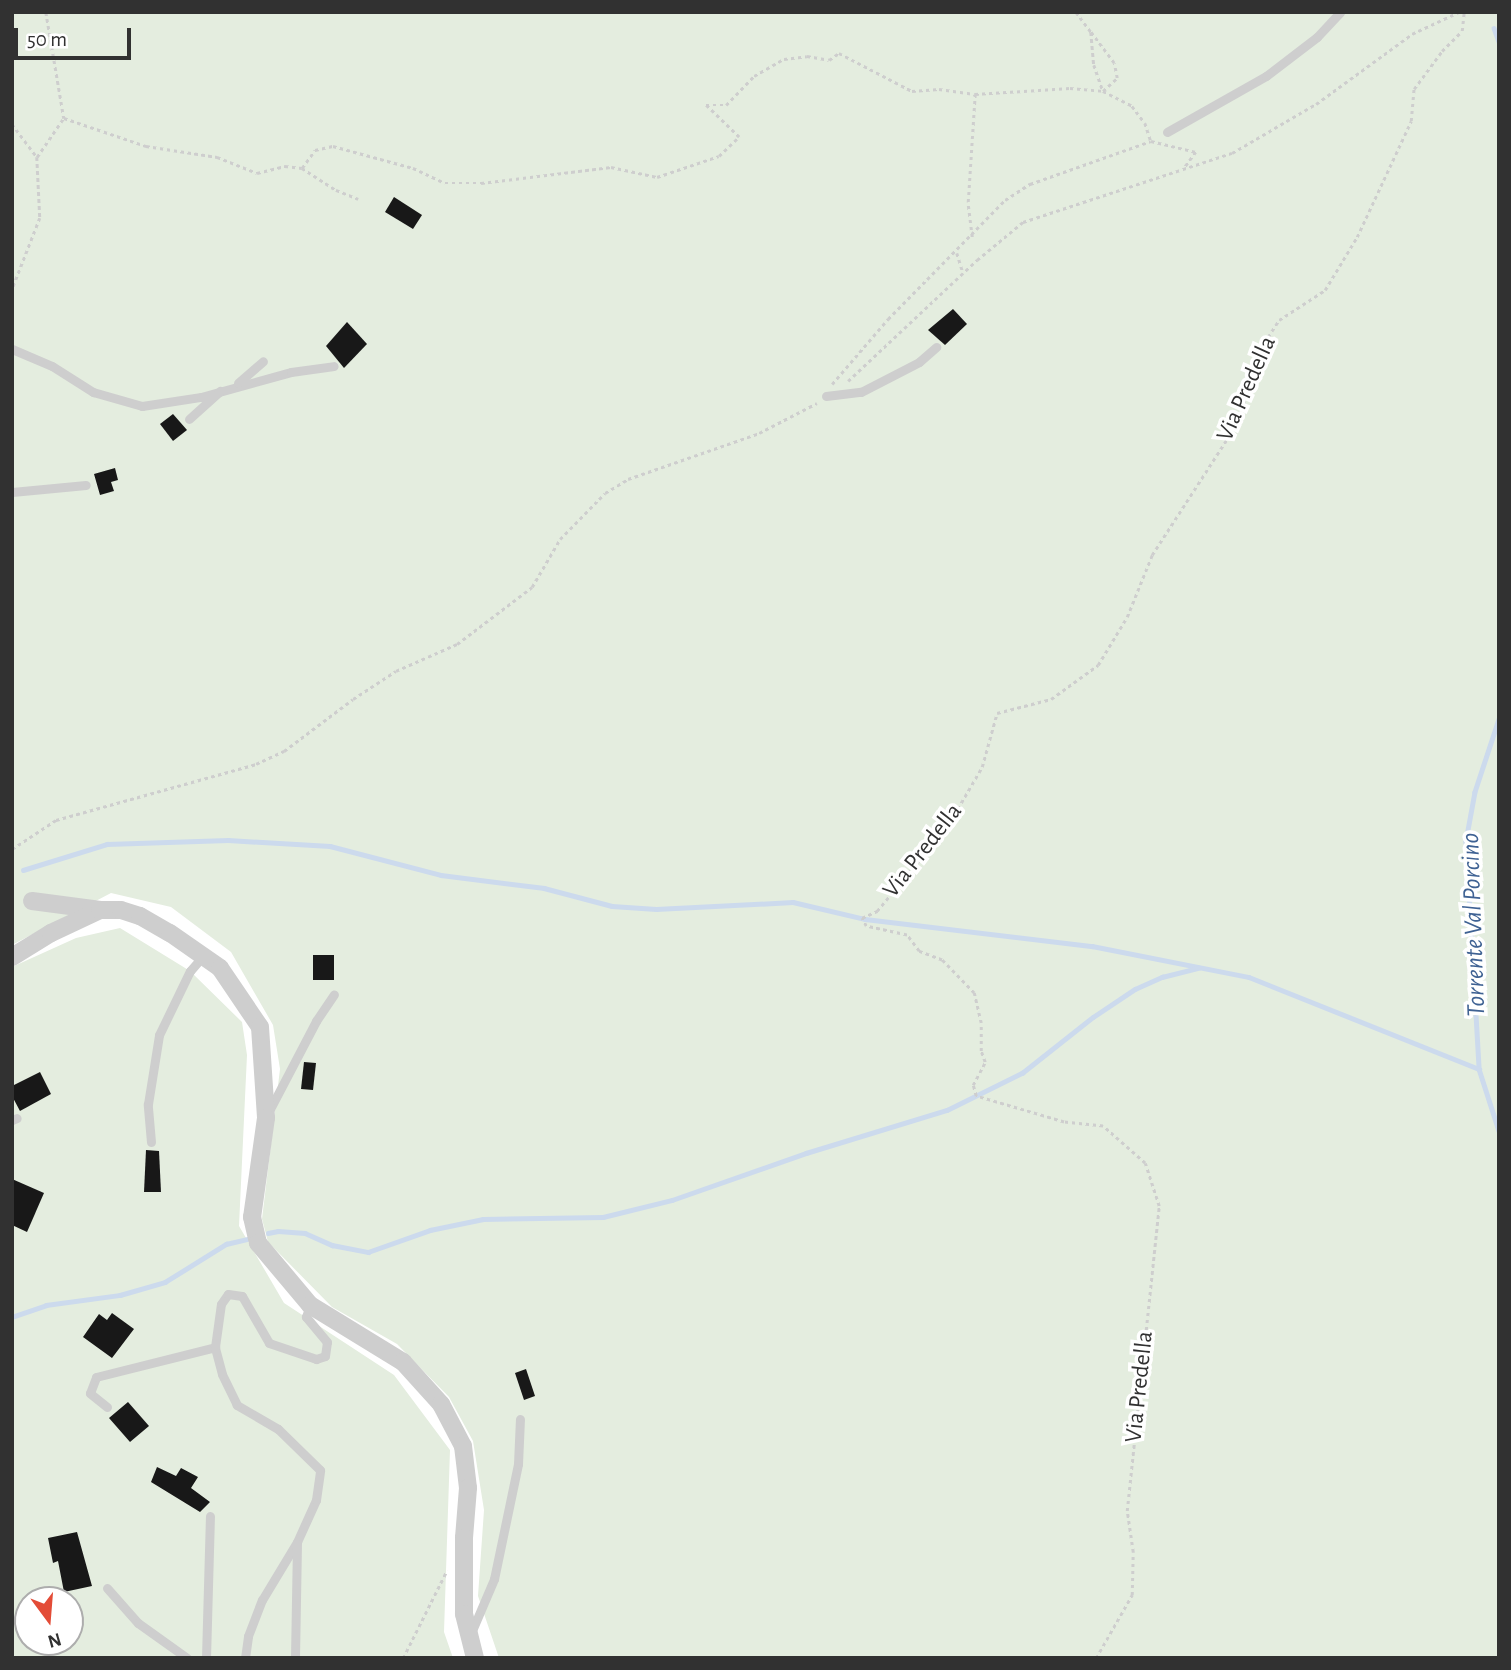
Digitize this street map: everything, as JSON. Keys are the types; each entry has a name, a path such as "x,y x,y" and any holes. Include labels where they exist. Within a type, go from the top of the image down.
{"street":[{"path":"32,901 100,910 121,910 140,916 220,968 260,1027 266,1118 252,1217 258,1243 310,1305 403,1362 440,1404 463,1446 468,1488 464,1538 464,1614 475,1658"},
{"path":"12,957 51,933 100,910"}],"lane":[{"path":"1167,132 1266,76 1317,37 1340,12"},
{"path":"826,396 861,392 919,362 936,347"},
{"path":"12,349 52,366 93,392 142,406 334,366"},
{"path":"234,386 263,361"},
{"path":"190,419 221,390"},
{"path":"12,492 86,485"},
{"path":"151,1142 148,1104 159,1035 190,971 203,956"},
{"path":"266,1118 316,1021 334,994"},
{"path":"245,1658 248,1636 262,1600 297,1542 316,1500 320,1470 278,1429 237,1405 222,1374 215,1347 221,1304 228,1294 242,1296 269,1343 316,1359 325,1356 327,1342 306,1317 310,1305"},
{"path":"107,1407 90,1393 96,1377 215,1347"},
{"path":"469,1638 494,1579 517,1464 520,1419"},
{"path":"206,1658 210,1516"},
{"path":"295,1658 299,1575 297,1542"},
{"path":"107,1588 138,1623 187,1658"}],"path":[{"path":"37,157 64,118 46,12"},
{"path":"1076,12 1114,63 1117,78 1103,91"},
{"path":"12,849 56,820 256,764 284,751 353,699 397,671 457,644 533,587 560,538 605,493 628,479 759,433 826,396 894,341 963,273 1023,222 1232,153 1316,104 1412,34 1458,12"},
{"name":"Via Predella","path":"1096,1658 1132,1595 1133,1552 1127,1511 1159,1206 1156,1196 1145,1163 1103,1126 1064,1122 976,1096 973,1085 985,1062 981,1051 981,1023 974,993 942,960 919,951 906,935 866,926 862,918 877,911 947,827 982,767 997,713 1051,699 1098,666 1127,617 1152,555 1229,436 1279,320 1325,290 1357,237 1411,121 1414,89 1442,51 1462,31 1464,12"},
{"path":"1091,32 1094,65 1103,91"},
{"path":"302,167 315,150 333,146 413,168 445,183 481,183 611,167 657,177 719,156 739,137 706,105 726,105 754,76 784,58 807,56 829,60 839,53 912,91 939,89 975,94 1070,88 1103,91 1132,106 1145,123 1151,141"},
{"path":"972,237 968,202 975,94"},
{"path":"64,118 146,146 217,157 257,173 285,166 302,167 336,191 358,199"},
{"path":"12,124 37,157 40,218 12,290"},
{"path":"826,396 834,381 879,329 972,237 1005,200 1030,184 1151,141 1196,152 1184,169"},
{"path":"957,252 963,273"},
{"path":"403,1658 453,1559"}],"shaded area":[{"path":"12,12 1499,12 1499,1658 499,1658 478,1596 484,1510 473,1441 449,1397 397,1344 332,1307 268,1242 262,1219 280,1069 273,1025 231,952 171,907 111,893 12,945"},
{"path":"120,928 190,971 242,1022 247,1055 239,1226 284,1303 394,1375 450,1450 444,1632 453,1658 12,1658 12,967 76,938"}],"building":[{"path":"394,197 422,215 413,229 385,212"},
{"path":"953,309 967,324 945,345 928,330"},
{"path":"347,322 367,344 344,368 326,346"},
{"path":"173,414 187,430 173,441 160,424"},
{"path":"115,468 118,480 111,482 114,491 100,495 94,474"},
{"path":"313,955 334,955 334,980 313,980"},
{"path":"304,1062 316,1063 313,1090 301,1089"},
{"path":"40,1072 51,1094 20,1111 12,1096 12,1086"},
{"path":"146,1150 159,1151 161,1192 144,1192"},
{"path":"12,1179 44,1193 27,1232 12,1225"},
{"path":"112,1313 134,1329 112,1358 83,1337 99,1314 107,1320"},
{"path":"526,1369 535,1396 524,1400 515,1373"},
{"path":"128,1402 149,1426 130,1442 109,1418"},
{"path":"157,1467 176,1476 181,1468 198,1477 191,1488 210,1502 200,1512 151,1482"},
{"path":"77,1532 92,1586 63,1586 58,1561 53,1563 48,1538"}],"waterway":[{"name":"Torrente Val Porcino","path":"1494,28 1499,42"},
{"name":"Torrente Val Porcino","path":"1499,719 1475,792 1466,841 1479,1069 1499,1131"},
{"path":"23,870 107,844 228,840 330,846 441,875 544,888 612,906 656,909 793,902 865,919 1092,946 1249,977 1479,1069"},
{"path":"268,1233 305,1233 332,1245 368,1252 430,1230 483,1219 603,1217 672,1200 806,1153 947,1110 1022,1073 1093,1017 1135,989 1162,977 1199,968"},
{"path":"12,1317 46,1305 120,1295 165,1282 226,1244 247,1239"}]}
